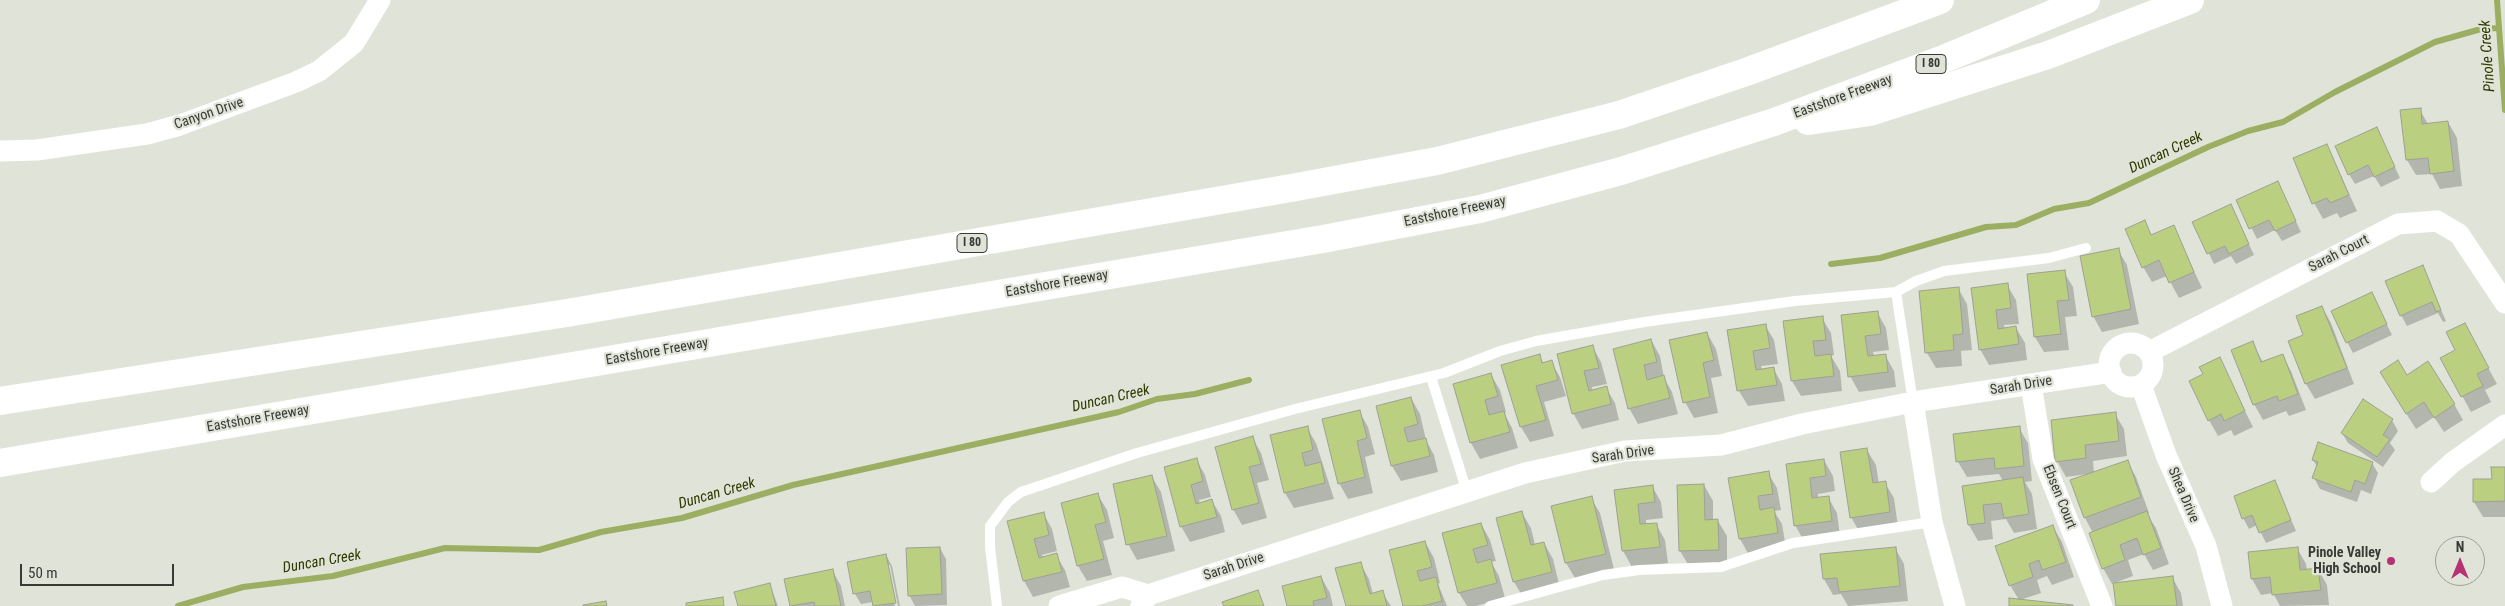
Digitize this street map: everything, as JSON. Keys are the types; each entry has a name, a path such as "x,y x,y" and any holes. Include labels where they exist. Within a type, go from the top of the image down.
{"highway":[{"name":"Eastshore Freeway","path":"0,463 1323,239 1480,209 1621,171 1774,122 1946,58 2086,0"},
{"path":"1774,122 1820,121 1870,112 2048,55 2190,0"},
{"name":"I 80","path":"0,401 576,311 1291,188 1437,161 1618,115 1746,72 1931,2"}],"street":[{"name":"Canyon Drive","path":"0,151 37,150 146,134 180,125 296,82 319,71 354,43 365,29 380,0"},
{"name":"Sarah Court","path":"2149,352 2398,224 2436,221 2459,234 2505,303"},
{"path":"2136,344 2149,352 2153,361 2153,370 2149,379 2141,385 2129,387 2118,382 2110,372 2111,357 2121,346 2136,344"},
{"name":"Sarah Drive","path":"1059,606 1122,587 1147,602 1525,473 1625,451 1721,445 1802,424 1913,402 2110,372"},
{"name":"Ebsen Court","path":"2031,384 2043,458 2102,606"},
{"name":"Shea Drive","path":"2141,385 2166,455 2206,546 2222,606"},
{"path":"1913,402 1932,522 1955,606"},
{"path":"2431,482 2452,462 2505,425"}],"lane":[{"path":"997,606 990,547 990,526 1008,502 1021,492 1146,450 1295,409 1431,377 1500,350 1536,341 1644,322 1795,301 1896,292 1916,281 1944,271 2049,258 2086,248"},
{"path":"1896,292 1913,402"},
{"path":"1431,377 1467,492"},
{"path":"1490,606 1603,575 1639,570 1721,567 1793,543 1932,522"}],"building":[{"path":"2421,108 2422,124 2448,121 2454,171 2430,174 2428,158 2406,160 2400,110"},
{"path":"2377,127 2395,167 2374,177 2368,165 2348,175 2335,146"},
{"path":"2327,144 2349,195 2330,203 2327,198 2312,204 2293,158"},
{"path":"2278,181 2296,221 2275,231 2269,220 2249,229 2236,200"},
{"path":"2231,204 2249,244 2229,254 2225,246 2207,254 2192,222"},
{"path":"2145,220 2151,235 2174,225 2194,272 2169,283 2159,260 2142,268 2125,229"},
{"path":"2119,248 2131,309 2092,317 2080,256"},
{"path":"2423,265 2441,310 2436,312 2432,302 2400,316 2385,281"},
{"path":"2065,270 2069,300 2057,301 2061,334 2034,337 2027,274"},
{"path":"2008,283 2011,308 1996,310 1998,329 2016,326 2019,344 1979,350 1971,288"},
{"path":"1959,287 1963,334 1953,335 1954,350 1925,353 1919,291"},
{"path":"2372,292 2387,324 2346,343 2331,311"},
{"path":"2322,306 2347,368 2305,384 2288,341 2303,335 2296,316"},
{"path":"1878,311 1881,334 1865,336 1868,356 1886,354 1888,372 1848,377 1841,315"},
{"path":"1823,316 1826,340 1813,341 1815,356 1831,354 1834,376 1791,381 1783,321"},
{"path":"2465,323 2489,368 2477,374 2483,386 2461,397 2440,358 2455,350 2446,332"},
{"path":"1766,324 1770,348 1753,351 1756,370 1774,367 1777,385 1737,391 1727,330"},
{"path":"1707,332 1714,360 1703,363 1710,397 1683,403 1669,340"},
{"path":"1651,339 1657,362 1644,365 1647,380 1664,375 1670,398 1628,409 1613,349"},
{"path":"2253,341 2261,362 2283,354 2298,394 2279,401 2277,396 2253,405 2231,350"},
{"path":"1593,345 1599,368 1584,371 1589,391 1607,386 1611,404 1572,414 1557,354"},
{"path":"1540,354 1542,363 1552,360 1558,380 1536,386 1546,420 1520,427 1501,365"},
{"path":"2220,357 2245,411 2224,421 2221,414 2208,421 2189,381 2203,374 2199,367"},
{"path":"2398,360 2407,375 2428,361 2455,404 2434,418 2424,402 2406,414 2380,372"},
{"path":"1491,373 1498,396 1485,400 1489,415 1504,411 1510,432 1470,443 1453,384"},
{"path":"1411,397 1418,424 1404,428 1408,442 1426,438 1430,456 1391,466 1376,406"},
{"path":"2363,399 2393,419 2383,435 2390,439 2377,457 2341,433"},
{"path":"1360,410 1367,438 1357,441 1365,477 1338,484 1322,419"},
{"path":"2116,412 2119,441 2085,445 2086,458 2055,462 2051,420"},
{"path":"1308,426 1313,450 1302,453 1305,466 1321,462 1325,483 1284,493 1270,435"},
{"path":"2020,426 2024,466 1995,469 1994,458 1956,462 1953,434"},
{"path":"1253,436 1261,464 1249,467 1259,503 1232,510 1215,447"},
{"path":"2318,442 2373,462 2365,484 2355,480 2351,492 2312,478 2318,462 2312,460"},
{"path":"1867,448 1873,483 1886,481 1890,512 1850,518 1840,452"},
{"path":"1197,458 1203,481 1191,485 1196,504 1212,499 1217,517 1180,527 1164,467"},
{"path":"1824,459 1826,476 1810,478 1812,498 1829,496 1832,521 1794,526 1786,464"},
{"path":"2128,460 2141,497 2084,518 2070,480"},
{"path":"2491,467 2505,467 2505,501 2473,502 2473,479 2492,479"},
{"path":"1769,471 1773,494 1758,496 1760,510 1774,507 1778,533 1739,539 1728,478"},
{"path":"1152,475 1167,536 1126,545 1113,484"},
{"path":"2023,477 2029,514 2004,518 2001,503 1983,505 1985,523 1968,525 1962,486"},
{"path":"2275,480 2291,520 2259,533 2252,515 2242,519 2234,496"},
{"path":"1704,484 1705,520 1718,519 1719,550 1679,551 1677,485"},
{"path":"1653,485 1655,502 1638,504 1640,524 1657,523 1660,547 1622,551 1614,490"},
{"path":"1098,493 1106,522 1095,525 1104,559 1077,566 1061,503"},
{"path":"1592,496 1606,554 1565,563 1551,506"},
{"path":"1522,511 1531,545 1544,542 1552,572 1513,582 1496,518"},
{"path":"2147,511 2161,548 2143,555 2137,538 2120,545 2125,560 2102,569 2089,533"},
{"path":"1044,512 1049,535 1034,539 1039,558 1057,553 1062,572 1023,581 1007,521"},
{"path":"1481,523 1488,545 1473,549 1477,563 1491,559 1497,583 1458,593 1442,533"},
{"path":"2053,525 2066,562 2042,570 2039,560 2029,564 2033,577 2009,586 1995,546"},
{"path":"1425,541 1432,567 1417,571 1420,581 1436,577 1442,601 1422,606 1403,606 1389,550"},
{"path":"940,547 942,594 908,596 906,548"},
{"path":"1896,547 1900,586 1839,592 1837,578 1823,579 1820,554"},
{"path":"2298,547 2300,570 2318,568 2321,590 2272,595 2270,577 2251,579 2248,552"},
{"path":"886,554 896,603 873,606 870,591 853,594 847,562"},
{"path":"1361,562 1370,594 1383,590 1387,606 1346,606 1335,568"},
{"path":"833,569 841,606 815,606 814,602 790,606 784,579"},
{"path":"1321,576 1327,598 1313,601 1314,606 1287,606 1282,586"},
{"path":"2173,576 2177,606 2116,606 2113,583"},
{"path":"770,583 776,606 738,606 734,592"},
{"path":"1258,590 1264,606 1224,606 1222,602"},
{"path":"723,597 724,606 686,606 686,603"},
{"path":"2009,598 2073,605 2073,606 2009,606"},
{"path":"606,601 607,606 583,606 583,605"}],"waterway":[{"name":"Pinole Creek","path":"2497,0 2505,110"},
{"name":"Duncan Creek","path":"1831,264 1880,258 1986,227 2016,225 2054,209 2089,203 2208,147 2248,131 2283,122 2335,92 2435,42 2481,29 2499,28"},
{"name":"Duncan Creek","path":"178,606 243,587 333,576 445,548 539,550 601,532 682,518 793,485 1119,412 1157,399 1195,394 1249,380"}],"place":[{"name":"Pinole Valley High School","path":"2391,561"}]}
